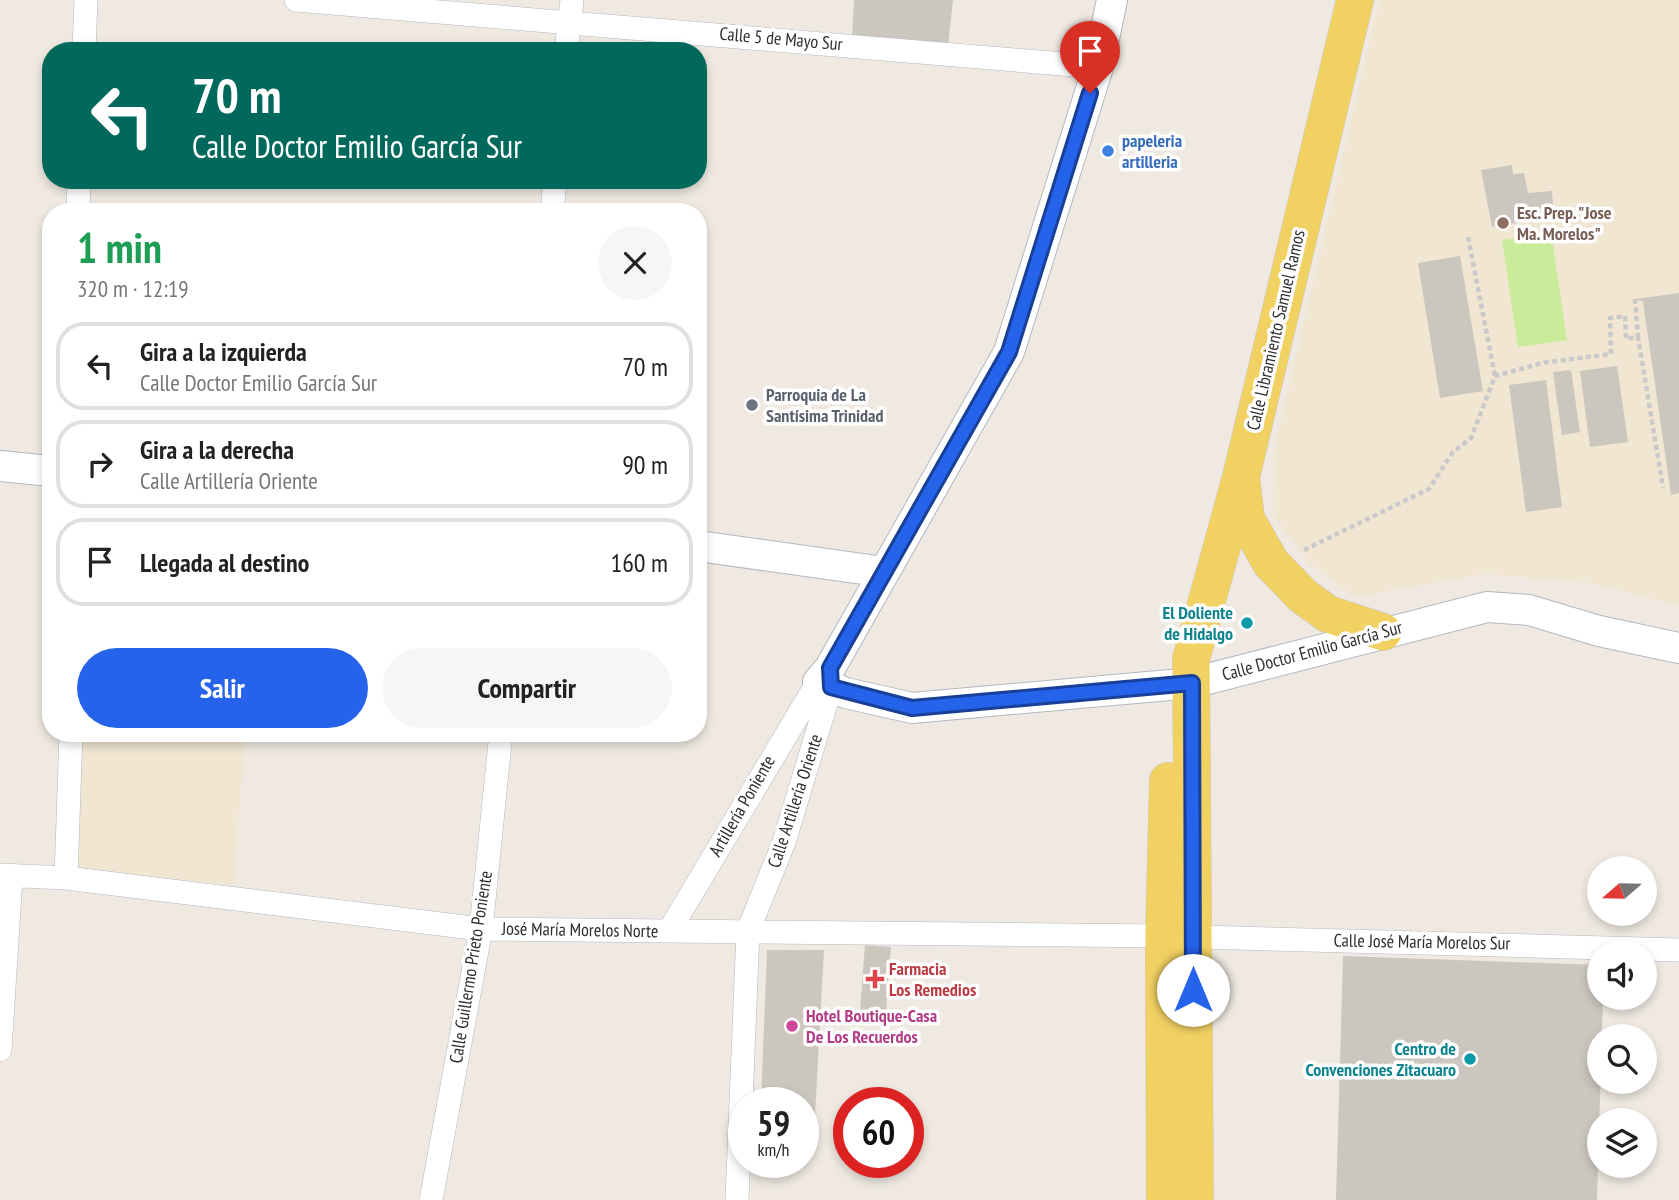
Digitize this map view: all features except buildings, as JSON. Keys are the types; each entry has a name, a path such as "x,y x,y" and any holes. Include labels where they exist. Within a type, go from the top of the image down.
{"main road":[{"name":"Calle Libramiento Samuel Ramos","path":"1178,937 1185,675 1241,477 1355,0"},
{"path":"1241,477 1246,519 1271,563 1303,596 1328,614 1383,632"},
{"path":"1165,1200 1178,937"},
{"path":"1178,937 1195,1200"}],"street":[{"path":"84,42 86,0"},
{"name":"Calle 5 de Mayo Sur","path":"296,0 571,10 1098,66"},
{"name":"Calle Artillería Oriente","path":"737,1200 748,931 784,842 826,679 1009,352 1098,66 1112,0"},
{"path":"567,42 571,10"},
{"path":"0,466 42,470"},
{"path":"707,547 884,572"},
{"name":"Calle Doctor Emilio García Sur","path":"826,679 912,708 1185,675 1487,607 1529,610 1599,631 1679,648"},
{"name":"Artillería Poniente","path":"669,931 826,679"},
{"path":"66,878 71,742"},
{"name":"Calle Guillermo Prieto Poniente","path":"431,1200 481,929 500,742"},
{"path":"0,1050 5,876"},
{"name":"José María Morelos Norte","path":"5,876 66,878 481,929 1178,937"},
{"name":"Calle José María Morelos Sur","path":"1178,937 1679,950"}],"path":[{"path":"1300,552 1429,489 1453,452 1471,438 1495,376 1468,237"},
{"path":"1635,299 1638,337 1663,488"},
{"path":"1495,376 1542,363 1611,354 1610,318 1625,316 1626,339 1638,337"}],"shaded area":[{"name":"Esc. Prep. \"Jose Ma. Morelos\"","path":"1379,0 1679,0 1679,606 1590,583 1483,574 1355,597 1309,564 1273,515 1275,446"},
{"path":"79,742 244,742 234,885 75,870"}],"green space":[{"path":"1551,233 1567,340 1518,347 1502,240"}],"place":[{"name":"papeleria artilleria","path":"1108,151"},
{"name":"Esc. Prep. \"Jose Ma. Morelos\"","path":"1503,223"},
{"name":"Parroquia de La Santísima Trinidad","path":"752,405"},
{"name":"El Doliente de Hidalgo","path":"1247,623"},
{"name":"Farmacia Los Remedios","path":"875,979"},
{"name":"Hotel Boutique-Casa De Los Recuerdos","path":"792,1026"},
{"name":"Centro de Convenciones Zitacuaro","path":"1470,1059"}],"route":[{"path":"1090,93 1009,352 830,668 831,687 912,708 1192,683 1193,990"}]}
